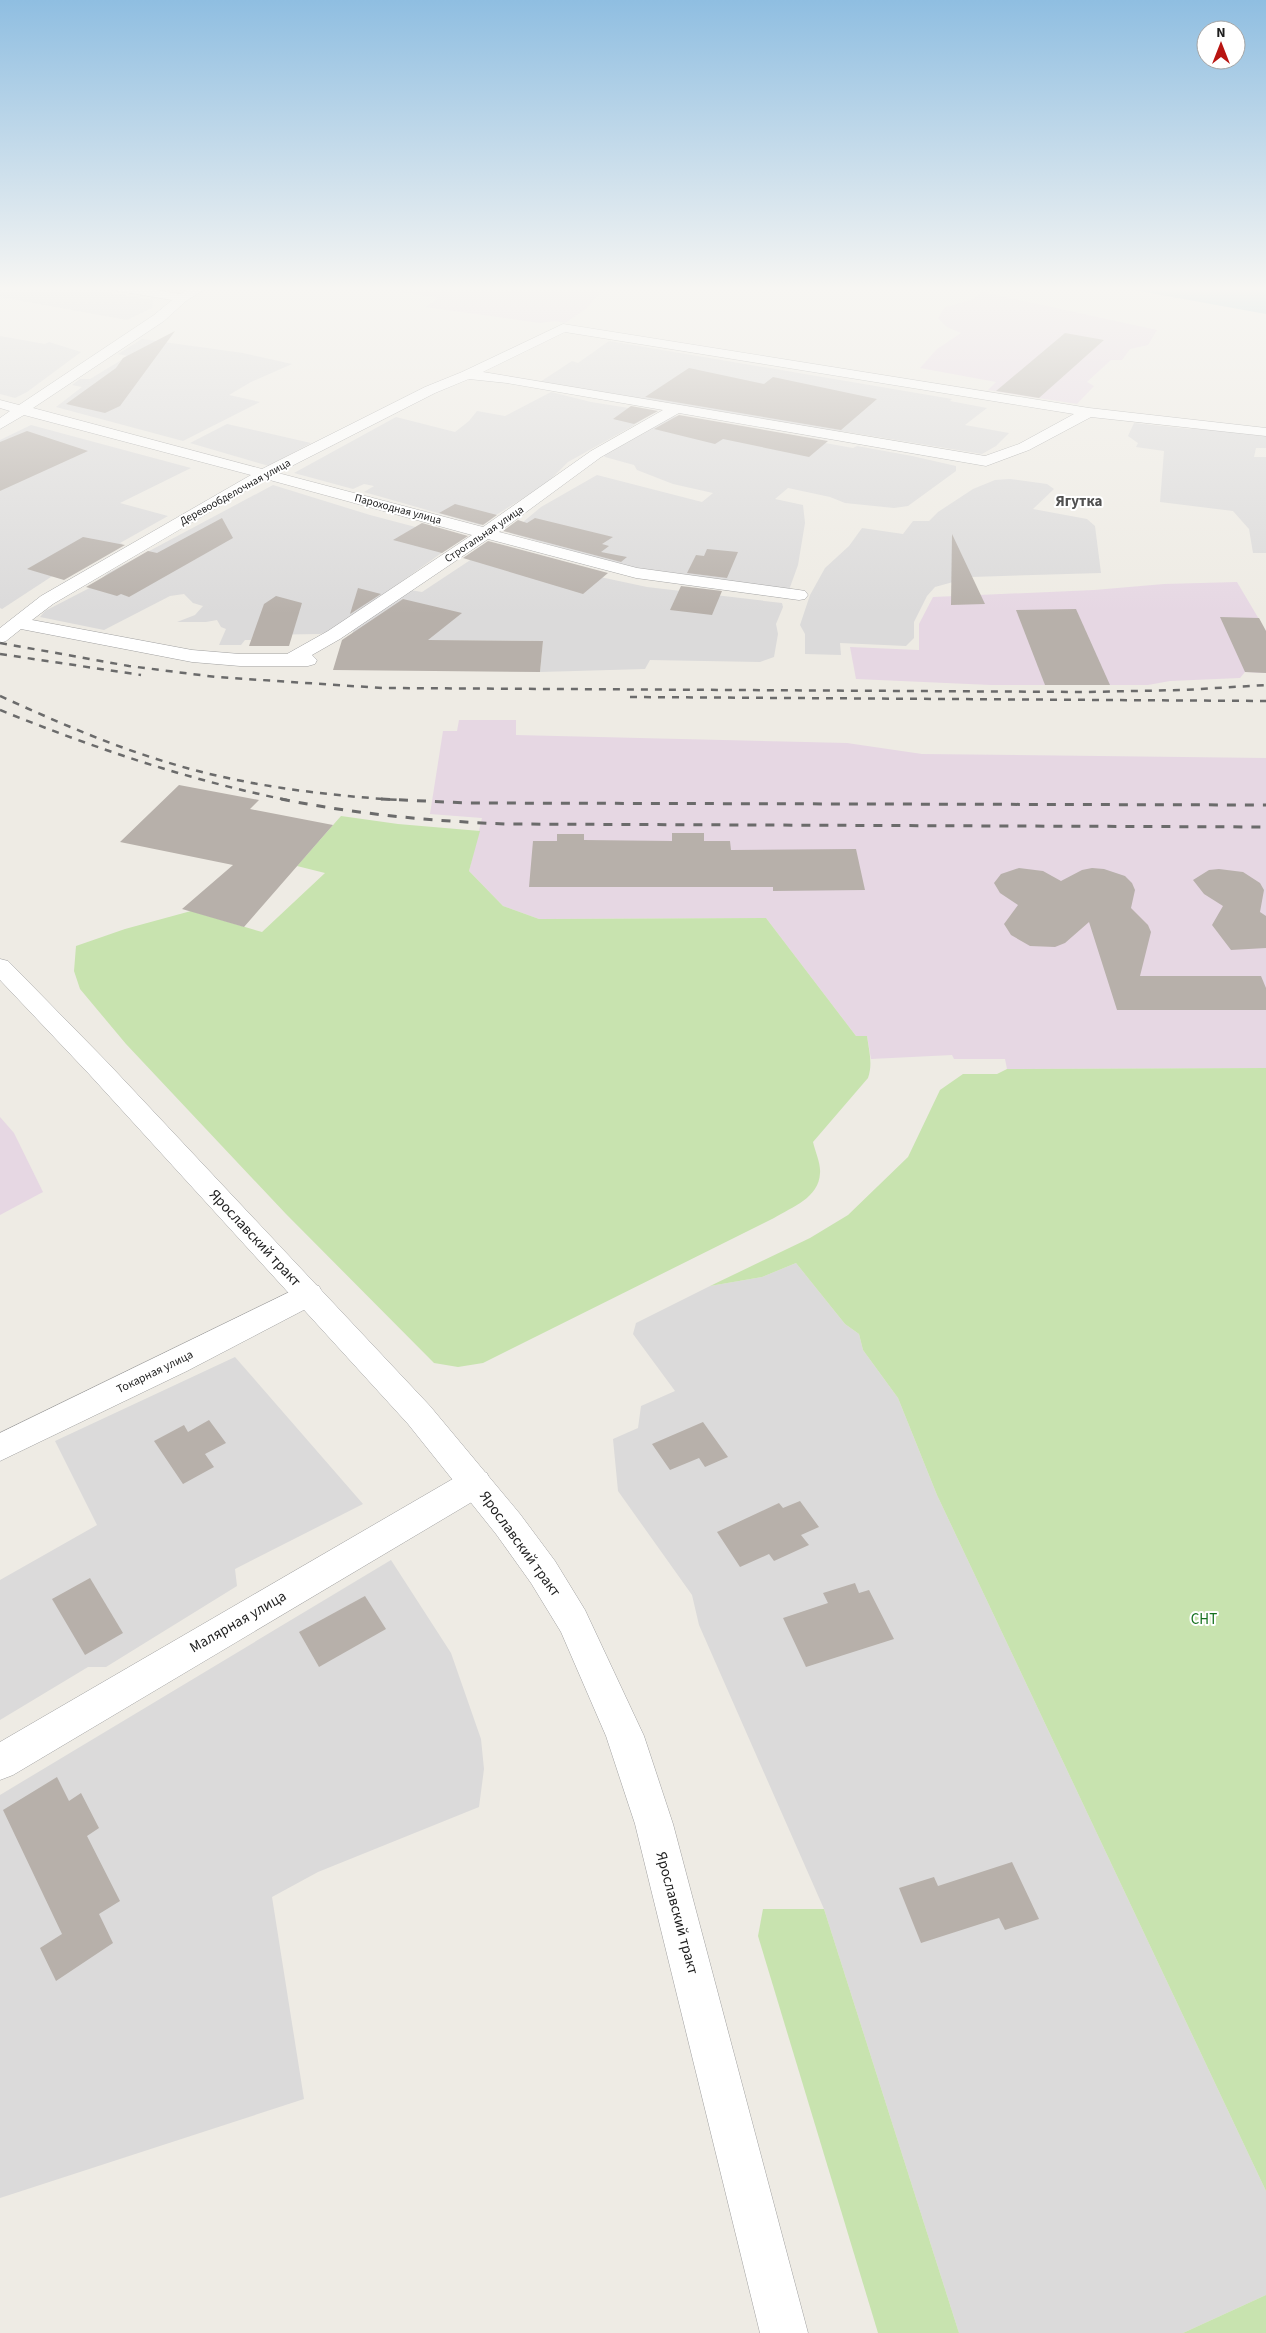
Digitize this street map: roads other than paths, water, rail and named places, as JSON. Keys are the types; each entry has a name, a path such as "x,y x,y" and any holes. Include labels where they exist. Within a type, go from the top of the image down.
{"street":[{"path":"0,425 42,396"},
{"name":"Деревообделочная улица","path":"0,637 47,600 264,474 418,396"},
{"path":"606,396 986,461 1024,447 1089,412 1266,432"},
{"name":"Деревообделочная улица","path":"988,396 1089,412"},
{"name":"Пароходная улица","path":"0,404 636,573 676,580 799,595"},
{"name":"Строгальная улица","path":"291,660 334,635 486,533 596,454 677,408"},
{"path":"17,623 192,656 240,660 309,660"},
{"name":"Ярославский тракт","path":"0,966 419,1415 475,1483 543,1572 573,1621 597,1671 624,1736 656,1833 784,2333"},
{"name":"Токарная улица","path":"0,1448 176,1362 308,1294"},
{"name":"Малярная улица","path":"0,1762 475,1483"}],"railway":[{"path":"0,643 129,666 216,677 382,688 1085,692 1184,690 1266,685"},
{"path":"0,654 141,675"},
{"path":"0,696 101,739 142,754 221,777 310,792 394,800"},
{"path":"630,697 1266,701"},
{"path":"0,710 106,750 177,773 287,800"},
{"path":"281,799 393,816 506,824 1266,827"},
{"path":"381,799 394,800"},
{"path":"394,800 468,803 1266,805"},
{"path":"394,800 399,800"}],"district":[{"name":"Ягутка","path":"1079,501"}],"park label":[{"name":"СНТ","path":"1204,1619"}]}
